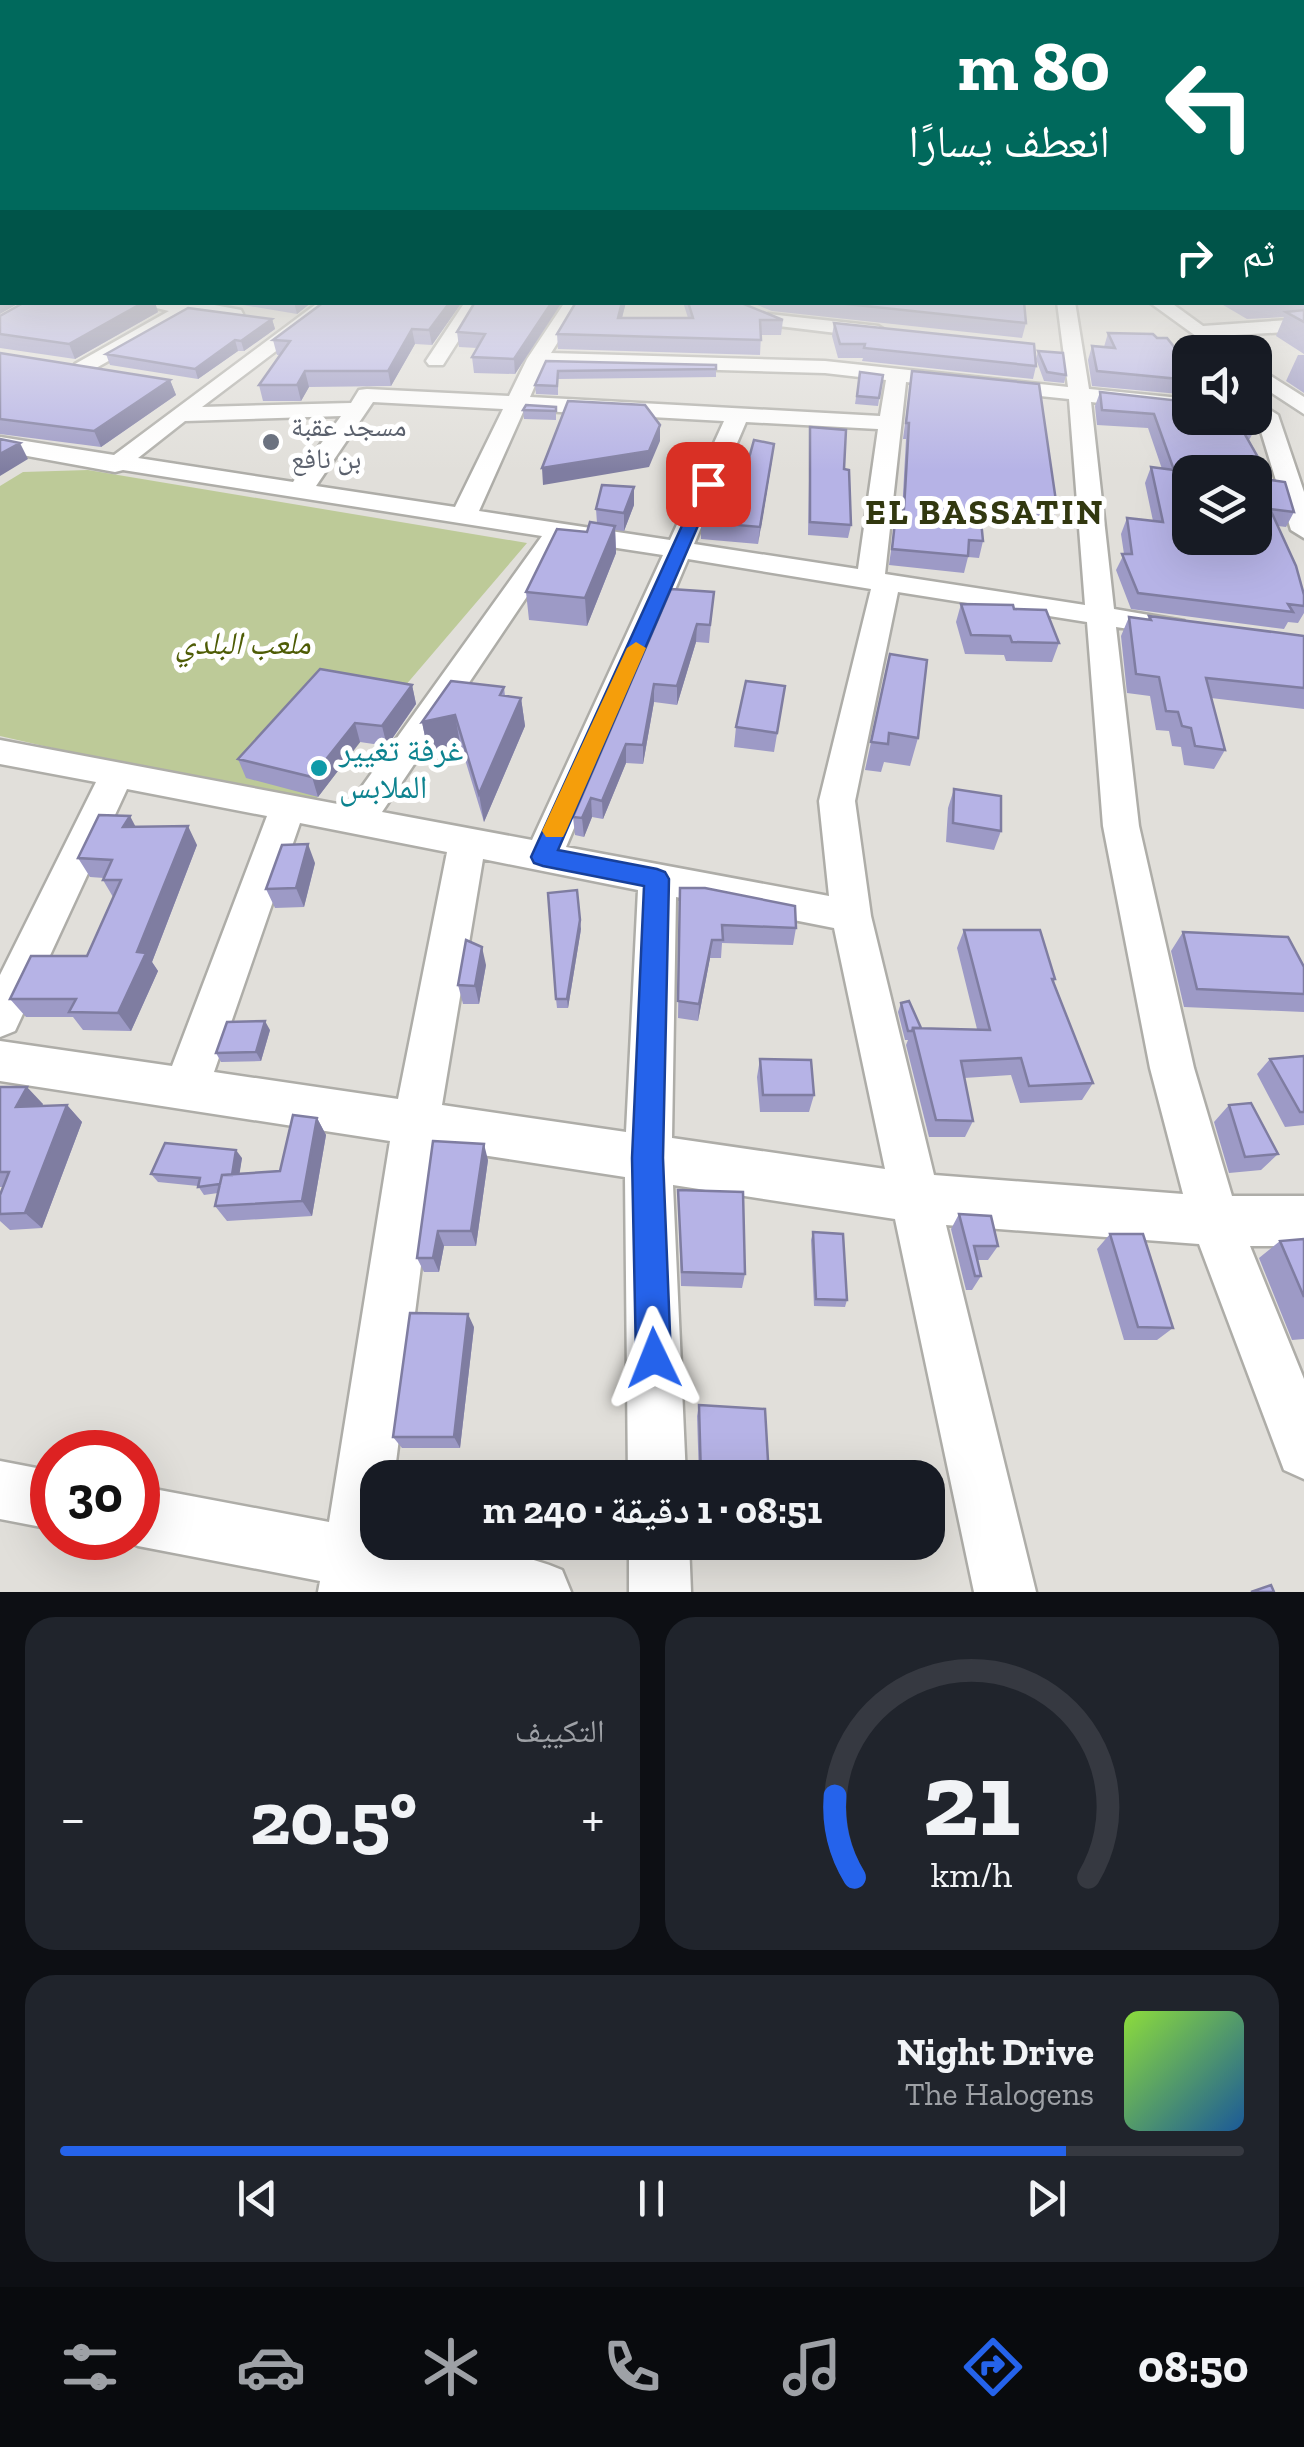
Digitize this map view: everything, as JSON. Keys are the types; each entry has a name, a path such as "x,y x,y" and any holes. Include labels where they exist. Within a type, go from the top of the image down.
{"street":[{"path":"118,374 73,367 159,322"},
{"path":"291,322 303,324"},
{"path":"436,360 461,322"},
{"path":"462,518 537,359 561,322"},
{"path":"773,322 795,330 825,367"},
{"path":"794,322 905,335"},
{"path":"830,327 831,322"},
{"path":"1065,322 1064,352 1079,393 1122,826 1172,1068 1215,1221 1304,1450"},
{"path":"1185,322 1202,335"},
{"path":"115,465 184,414 209,390 303,324"},
{"path":"1198,332 1304,325"},
{"path":"537,359 897,372 1172,404"},
{"path":"897,372 878,583 837,800 851,916 1005,1592"},
{"path":"173,384 209,390"},
{"path":"1272,384 1304,407"},
{"path":"299,492 367,395 890,423"},
{"path":"184,414 357,409"},
{"path":"543,857 738,415"},
{"path":"1272,415 1304,419"},
{"path":"1269,435 1304,530"},
{"path":"0,444 115,465 1194,630"},
{"path":"14,467 41,451"},
{"path":"357,821 557,533"},
{"path":"0,752 851,916"},
{"path":"0,1018 117,774"},
{"path":"186,1089 288,807"},
{"path":"351,1574 416,1124 467,842"},
{"path":"656,1460 648,1158 657,879"},
{"path":"0,1061 915,1198 1215,1221 1304,1221"},
{"path":"0,1490 30,1496"},
{"path":"160,1522 351,1574 540,1592"},
{"path":"659,1560 660,1592"}],"green space":[{"name":"ملعب البلدي","path":"88,470 527,543 393,700 310,807 0,736 0,486 23,472"}],"building":[{"path":"0,322 108,322 69,344 0,334"},
{"path":"163,322 267,322 195,369 106,354"},
{"path":"297,322 435,322 429,330 412,329 388,371 305,371 297,385 259,385 290,341 273,340"},
{"path":"463,322 538,322 514,359 472,357 485,334 457,332"},
{"path":"564,322 760,322 761,340 557,334"},
{"path":"834,323 1034,344 1036,366 840,344"},
{"path":"1108,333 1167,338 1172,344 1172,378 1097,371 1092,346 1115,348"},
{"path":"1038,351 1063,353 1066,375 1047,372"},
{"path":"0,353 170,380 94,431 0,419"},
{"path":"546,361 716,365 716,369 558,371 557,386 535,385"},
{"path":"912,371 1039,384 1057,508 979,501 983,541 969,540 968,556 892,549 895,522 904,509"},
{"path":"860,372 883,375 879,398 857,396"},
{"path":"1100,392 1172,400 1172,435 1245,435 1257,455 1172,455 1172,464 1154,414 1102,410"},
{"path":"568,401 645,405 660,425 649,451 542,468"},
{"path":"526,405 556,407 556,411 523,410"},
{"path":"810,427 846,430 844,469 849,470 851,525 810,522"},
{"path":"0,439 20,443 0,454"},
{"path":"754,440 774,444 760,527 701,522 713,495 732,520"},
{"path":"1151,467 1172,470 1172,555 1272,555 1272,513 1296,566 1304,606 1288,604 1293,612 1138,593 1122,554 1132,554 1127,518 1163,522"},
{"path":"1272,480 1285,482 1294,512 1272,509"},
{"path":"602,485 634,487 624,513 596,509"},
{"path":"590,522 615,526 585,598 526,592 557,529 587,532"},
{"path":"671,589 714,592 710,625 697,624 677,686 654,684 643,745 626,744 602,801 591,798 582,818 573,817"},
{"path":"961,604 1046,610 1059,643 1012,642 1010,636 971,635"},
{"path":"1149,616 1304,636 1304,688 1206,678 1225,750 1195,746 1191,728 1182,726 1178,712 1166,711 1159,677 1136,674 1129,617 1151,620"},
{"path":"890,654 927,660 918,738 889,733 888,744 871,742"},
{"path":"320,669 412,685 382,726 355,723 312,777 238,759"},
{"path":"451,681 504,687 500,695 521,698 479,794 455,715 422,722"},
{"path":"746,681 785,686 777,733 736,727"},
{"path":"954,789 1001,796 1001,831 953,823"},
{"path":"99,815 130,816 123,827 188,826 137,952 146,953 118,1013 69,1012 76,999 10,999 31,956 87,956 121,880 103,880 112,860 78,858"},
{"path":"308,844 296,888 266,889 282,845"},
{"path":"680,888 705,888 795,906 796,928 722,925 723,940 712,940 699,1004 678,1001"},
{"path":"577,890 580,920 567,999 556,999 548,893"},
{"path":"964,930 1040,930 1052,979 1093,1083 1029,1086 1021,1058 961,1061 973,1121 936,1120 913,1028 990,1030"},
{"path":"1183,932 1288,937 1304,967 1304,994 1197,989"},
{"path":"466,940 482,947 475,986 458,985"},
{"path":"909,1001 921,1028 912,1031 908,1031 901,1003"},
{"path":"265,1021 256,1052 216,1053 227,1022"},
{"path":"1304,1056 1304,1112 1300,1112 1270,1059"},
{"path":"760,1059 811,1060 814,1095 763,1095"},
{"path":"0,1087 27,1087 16,1107 67,1105 25,1213 0,1214 0,1195 9,1172 0,1172"},
{"path":"1251,1103 1278,1154 1245,1157 1229,1105"},
{"path":"293,1115 317,1118 302,1201 215,1206 222,1175 280,1171"},
{"path":"433,1141 484,1144 471,1231 438,1231 433,1258 417,1258"},
{"path":"165,1143 236,1150 232,1175 222,1175 220,1184 198,1187 200,1178 151,1174"},
{"path":"678,1190 743,1192 745,1274 682,1272"},
{"path":"959,1214 991,1216 998,1246 974,1246 981,1276 975,1276"},
{"path":"813,1232 843,1234 847,1300 816,1299"},
{"path":"1110,1234 1143,1234 1173,1328 1138,1327"},
{"path":"1304,1239 1304,1297 1280,1241"},
{"path":"410,1313 468,1314 454,1437 393,1437"},
{"path":"699,1405 765,1409 768,1460 701,1460"},
{"path":"1271,1585 1274,1592 1251,1592"}],"slow traffic":[{"path":"554,831 636,648"}],"place":[{"name":"مسجد عقبة بن نافع","path":"271,442"},
{"name":"غرفة تغيير الملابس","path":"319,768"}],"district":[{"name":"EL BASSATIN","path":"985,512"}],"route":[{"path":"654,1358 648,1158 657,879 543,857 708,484"}]}
